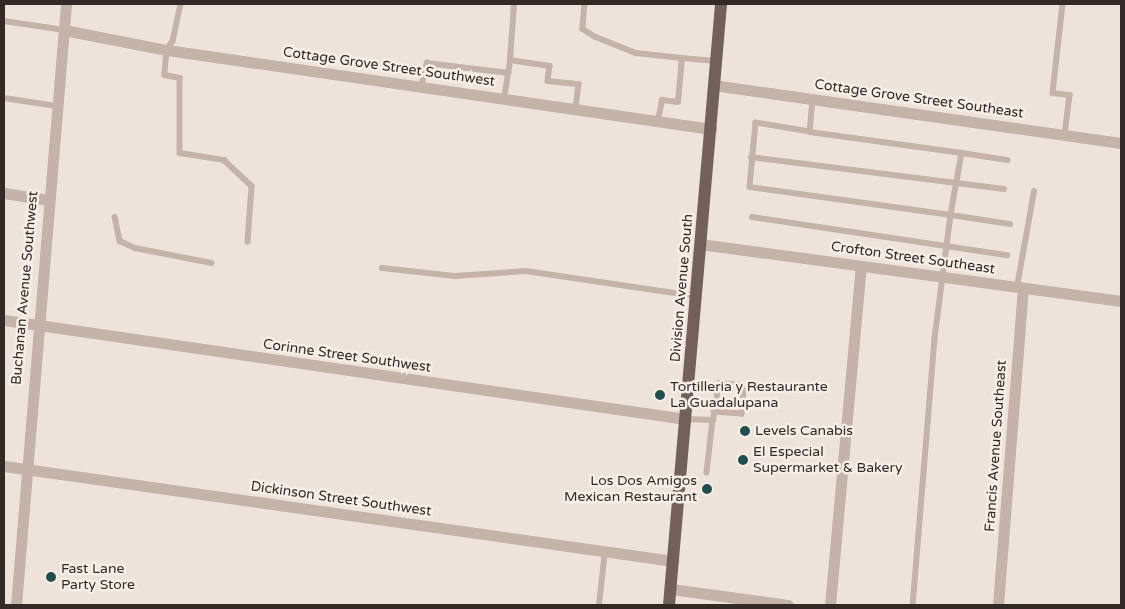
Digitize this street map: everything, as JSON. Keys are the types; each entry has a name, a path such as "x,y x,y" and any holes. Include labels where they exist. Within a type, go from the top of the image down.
{"main road":[{"name":"Division Avenue South","path":"669,605 711,129 720,4"}],"street":[{"name":"Buchanan Avenue Southwest","path":"16,605 37,325 66,4"},
{"name":"Cottage Grove Street Southwest","path":"64,30 167,50 711,129"},
{"name":"Cottage Grove Street Southeast","path":"713,85 1121,143"},
{"path":"4,193 48,200"},
{"name":"Crofton Street Southeast","path":"700,244 1121,302"},
{"path":"830,605 861,267"},
{"name":"Francis Avenue Southeast","path":"998,605 1020,288"},
{"name":"Corinne Street Southwest","path":"4,320 686,419"},
{"name":"Dickinson Street Southwest","path":"4,466 673,561"},
{"path":"671,589 788,605"}],"lane":[{"path":"181,4 173,40 167,50 165,75 180,78 180,153 224,160 252,186 248,242"},
{"path":"504,99 510,60 514,4"},
{"path":"585,4 583,29 596,37 636,53 716,61"},
{"path":"1063,4 1054,93 1070,95 1065,135"},
{"path":"4,21 64,30"},
{"path":"658,121 662,100 678,102 682,58"},
{"path":"510,60 550,66 548,81 579,84 576,110"},
{"path":"420,87 428,63 508,73"},
{"path":"4,98 56,106"},
{"path":"810,132 813,100"},
{"path":"1007,160 756,123 751,157 750,187 1010,224"},
{"path":"913,605 942,278 962,153"},
{"path":"751,157 1004,189"},
{"path":"1020,288 1034,192"},
{"path":"115,217 120,241 135,248 212,263"},
{"path":"752,217 1006,255"},
{"path":"382,268 455,276 526,271 696,296"},
{"path":"707,473 714,412 719,383 741,385 744,390 742,414 714,412"},
{"path":"686,419 713,420"},
{"path":"599,605 606,551"}],"place":[{"name":"Tortilleria y Restaurante La Guadalupana","path":"660,395"},
{"name":"Levels Canabis","path":"745,431"},
{"name":"El Especial Supermarket & Bakery","path":"743,460"},
{"name":"Los Dos Amigos Mexican Restaurant","path":"707,489"},
{"name":"Fast Lane Party Store","path":"51,577"}]}
